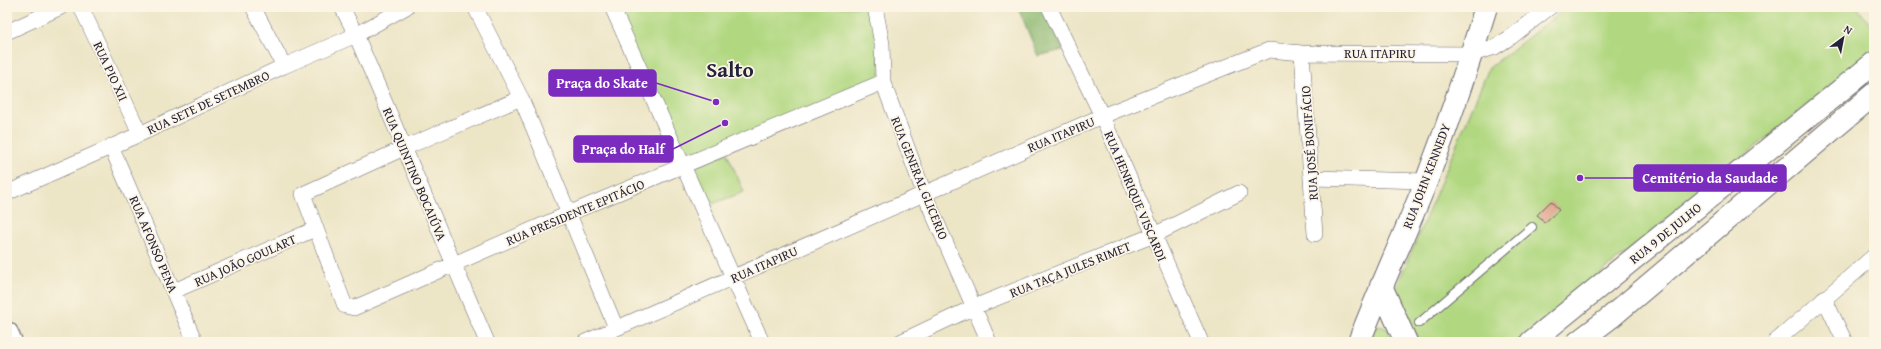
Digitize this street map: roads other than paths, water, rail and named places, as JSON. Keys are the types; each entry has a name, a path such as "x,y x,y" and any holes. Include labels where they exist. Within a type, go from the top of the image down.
{"main road":[{"name":"RUA JOHN KENNEDY","path":"1362,333 1426,181 1472,54 1486,7"},
{"name":"RUA 9 DE JULHO","path":"1531,342 1874,63"},
{"path":"1578,342 1611,317 1874,94"},
{"path":"1381,286 1408,330"},
{"path":"1362,333 1377,319 1393,321 1408,330"},
{"path":"7,333 11,342"}],"street":[{"path":"7,32 61,7"},
{"name":"RUA PIO XII","path":"81,7 140,134"},
{"path":"252,7 284,66"},
{"name":"RUA QUINTINO BOCAIÚVA","path":"342,7 356,35 487,342"},
{"name":"RUA SETE DE SETEMBRO","path":"7,193 140,134 284,66 356,35 406,7"},
{"path":"474,7 521,98 616,328"},
{"path":"612,7 762,342"},
{"name":"RUA GENERAL GLICERIO","path":"875,7 882,44 883,82 924,193 989,342"},
{"name":"RUA HENRIQUE VISCARDI","path":"1049,7 1102,116 1198,341"},
{"name":"RUA ITAPIRU","path":"585,342 1102,116 1269,50 1302,53 1472,54 1495,47 1511,38 1550,7"},
{"name":"RUA JOSÉ BONIFÁCIO","path":"1302,53 1315,234"},
{"name":"RUA PRESIDENTE EPITÁCIO","path":"315,229 345,306 354,308 452,263 883,82"},
{"path":"315,229 303,194 404,148 521,98"},
{"name":"RUA AFONSO PENA","path":"111,146 174,291 194,342"},
{"path":"1312,178 1426,181"},
{"name":"RUA TAÇA JULES RIMET","path":"900,342 974,307 1154,235 1240,193"},
{"name":"RUA JOÃO GOULART","path":"174,291 315,229"},
{"path":"1775,342 1874,256"},
{"path":"1824,298 1845,342"}],"lane":[{"path":"1408,330 1532,227"}],"place":[{"name":"Praça do Skate","path":"716,102"},
{"name":"Praça do Half","path":"725,123"},
{"name":"Cemitério da Saudade","path":"1580,178"}],"district":[{"name":"Salto","path":"730,70"}]}
